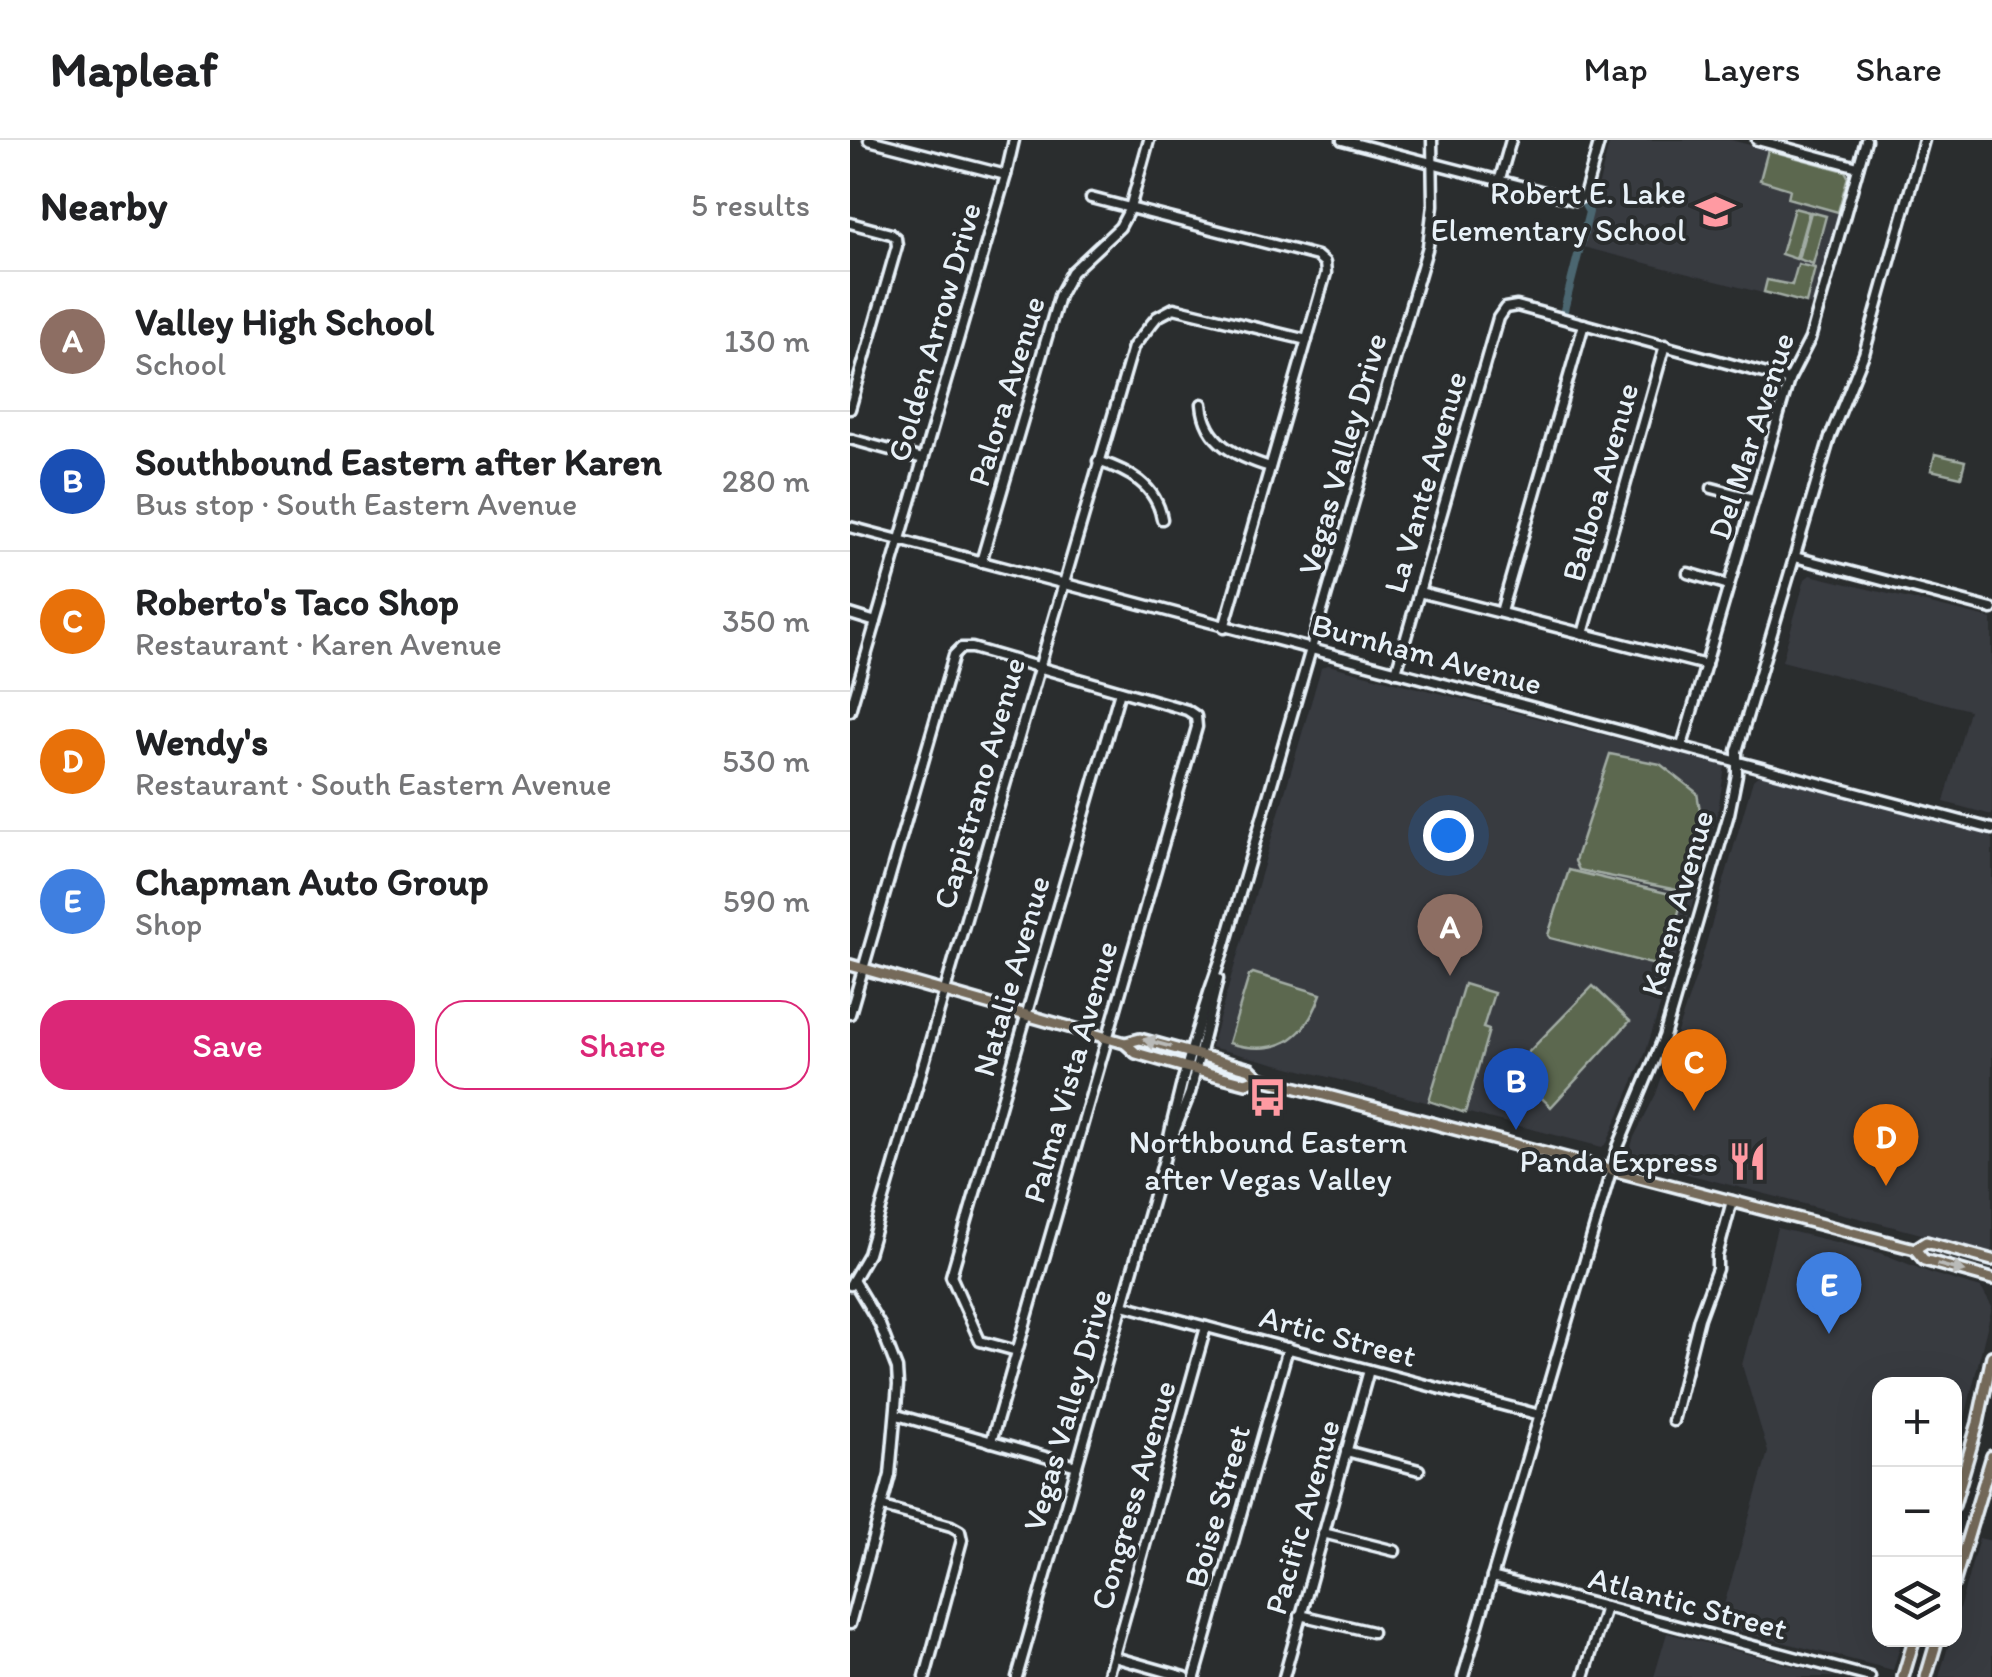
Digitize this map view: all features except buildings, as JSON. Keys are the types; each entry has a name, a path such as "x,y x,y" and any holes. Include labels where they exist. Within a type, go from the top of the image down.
{"main road":[{"path":"850,964 1106,1037 1125,1043 1136,1053 1185,1067 1246,1083 1259,1078"},
{"path":"1125,1043 1140,1039 1250,1069 1259,1078 1916,1249 1924,1260 1992,1279"},
{"path":"1916,1249 1926,1242 1992,1260"},
{"path":"1962,1480 1992,1356"},
{"path":"1962,1557 1992,1456"},
{"path":"1965,1470 1984,1483"},
{"path":"1903,1677 1912,1647"},
{"path":"1926,1677 1935,1647"}],"street":[{"path":"869,140 1006,176"},
{"name":"Golden Arrow Drive","path":"850,711 1014,140"},
{"name":"Palora Avenue","path":"981,562 1059,296 1072,272 1120,227 1130,208 1150,140"},
{"path":"1342,140 1580,199 1600,140"},
{"name":"Vegas Valley Drive","path":"1018,1677 1165,1156 1189,1052 1223,952 1428,246 1433,206 1432,140"},
{"path":"1499,182 1511,140"},
{"path":"1757,140 1777,142 1858,166"},
{"name":"Del Mar Avenue","path":"1682,746 1789,380 1810,339 1866,140"},
{"name":"Karen Avenue","path":"1463,1677 1611,1170 1664,1037 1729,814 1737,752 1830,436 1864,354 1924,140"},
{"path":"1091,198 1317,256 1325,263 1326,273 1224,628"},
{"path":"850,223 891,234 897,246 850,409"},
{"name":"La Vante Avenue","path":"1396,672 1498,318 1505,308 1517,306 1584,324"},
{"name":"Capistrano Avenue","path":"851,1280 868,1254 1133,348 1157,317 1174,308 1306,340"},
{"path":"1501,612 1584,324 1789,380"},
{"name":"Balboa Avenue","path":"1583,634 1665,345"},
{"path":"1202,404 1203,416 1223,446 1233,455 1270,467"},
{"path":"850,440 923,459"},
{"path":"1098,461 1141,480 1160,507 1162,519"},
{"path":"1712,488 1754,500"},
{"name":"Burnham Avenue","path":"850,527 1992,829"},
{"path":"1795,557 1992,609"},
{"path":"1688,573 1728,585"},
{"path":"1419,592 1706,665"},
{"path":"850,614 876,622"},
{"path":"850,1014 954,655 961,648 972,648 1120,691"},
{"name":"Palma Vista Avenue","path":"991,1442 1197,727 1196,716 1187,710 1120,691"},
{"name":"Natalie Avenue","path":"1016,1351 980,1341 951,1276 1120,691"},
{"name":"Vegas Valley Drive","path":"1165,1156 1196,1070 1223,952"},
{"path":"1674,1421 1732,1201"},
{"path":"850,1624 883,1507 897,1416 897,1369 880,1325 851,1280"},
{"name":"Artic Street","path":"1123,1304 1540,1415"},
{"name":"Congress Avenue","path":"1108,1677 1206,1327"},
{"name":"Boise Street","path":"1195,1677 1288,1348"},
{"name":"Pacific Avenue","path":"1284,1677 1369,1370"},
{"path":"897,1416 1077,1466"},
{"path":"1346,1451 1419,1470"},
{"path":"883,1507 960,1531 961,1549 925,1677"},
{"path":"1323,1533 1395,1551"},
{"name":"Atlantic Street","path":"1492,1577 1870,1677"},
{"path":"1584,1677 1606,1607"},
{"path":"1300,1614 1372,1632"},
{"path":"1114,1657 1186,1677"}],"shaded area":[{"name":"Robert E. Lake Elementary School","path":"1610,140 1731,140 1845,170 1849,176 1813,306 1583,247"},
{"path":"1810,575 1992,619 1992,815 1944,802 1969,710 1782,661 1805,579"},
{"path":"1328,665 1725,766 1718,810 1692,906 1645,1054 1602,1147 1211,1047 1321,668"},
{"path":"1760,774 1992,834 1992,1252 1628,1156 1656,1094 1699,968 1753,780"},
{"path":"1777,1228 1881,1253 1981,1288 1992,1307 1962,1429 1962,1377 1872,1377 1872,1647 1900,1647 1893,1670 1718,1626 1768,1452 1742,1365"},
{"path":"1979,1538 1992,1541 1992,1677 1939,1677 1948,1647 1962,1647 1962,1599"},
{"path":"1667,1633 1836,1677 1654,1677"}],"green space":[{"path":"1768,150 1845,171 1848,176 1838,212 1788,198 1790,189 1760,180"},
{"path":"1794,208 1809,212 1796,259 1781,254"},
{"path":"1811,212 1826,216 1813,264 1798,259"},
{"path":"1798,264 1815,268 1806,303 1764,292 1767,280 1792,285"},
{"path":"1935,454 1965,461 1961,477 1931,470"},
{"path":"1610,754 1660,764 1697,793 1705,839 1687,892 1579,870 1575,861"},
{"path":"1569,870 1683,897 1663,967 1550,938"},
{"path":"1253,973 1321,994 1297,1034 1275,1046 1229,1043"},
{"path":"1464,984 1494,993 1483,1028 1489,1030 1465,1113 1429,1101"},
{"path":"1593,986 1630,1021 1551,1107 1512,1069"}],"waterway":[{"path":"1564,310 1589,212 1585,205"}],"place":[{"name":"Robert E. Lake Elementary School","path":"1716,211"},
{"name":"Valley High School","path":"1450,976"},
{"name":"Northbound Eastern after Vegas Valley","path":"1268,1097"},
{"name":"Roberto's Taco Shop","path":"1694,1111"},
{"name":"Southbound Eastern after Karen","path":"1516,1130"},
{"name":"Panda Express","path":"1748,1161"},
{"name":"Wendy's","path":"1886,1186"},
{"name":"Chapman Auto Group","path":"1829,1334"}]}
